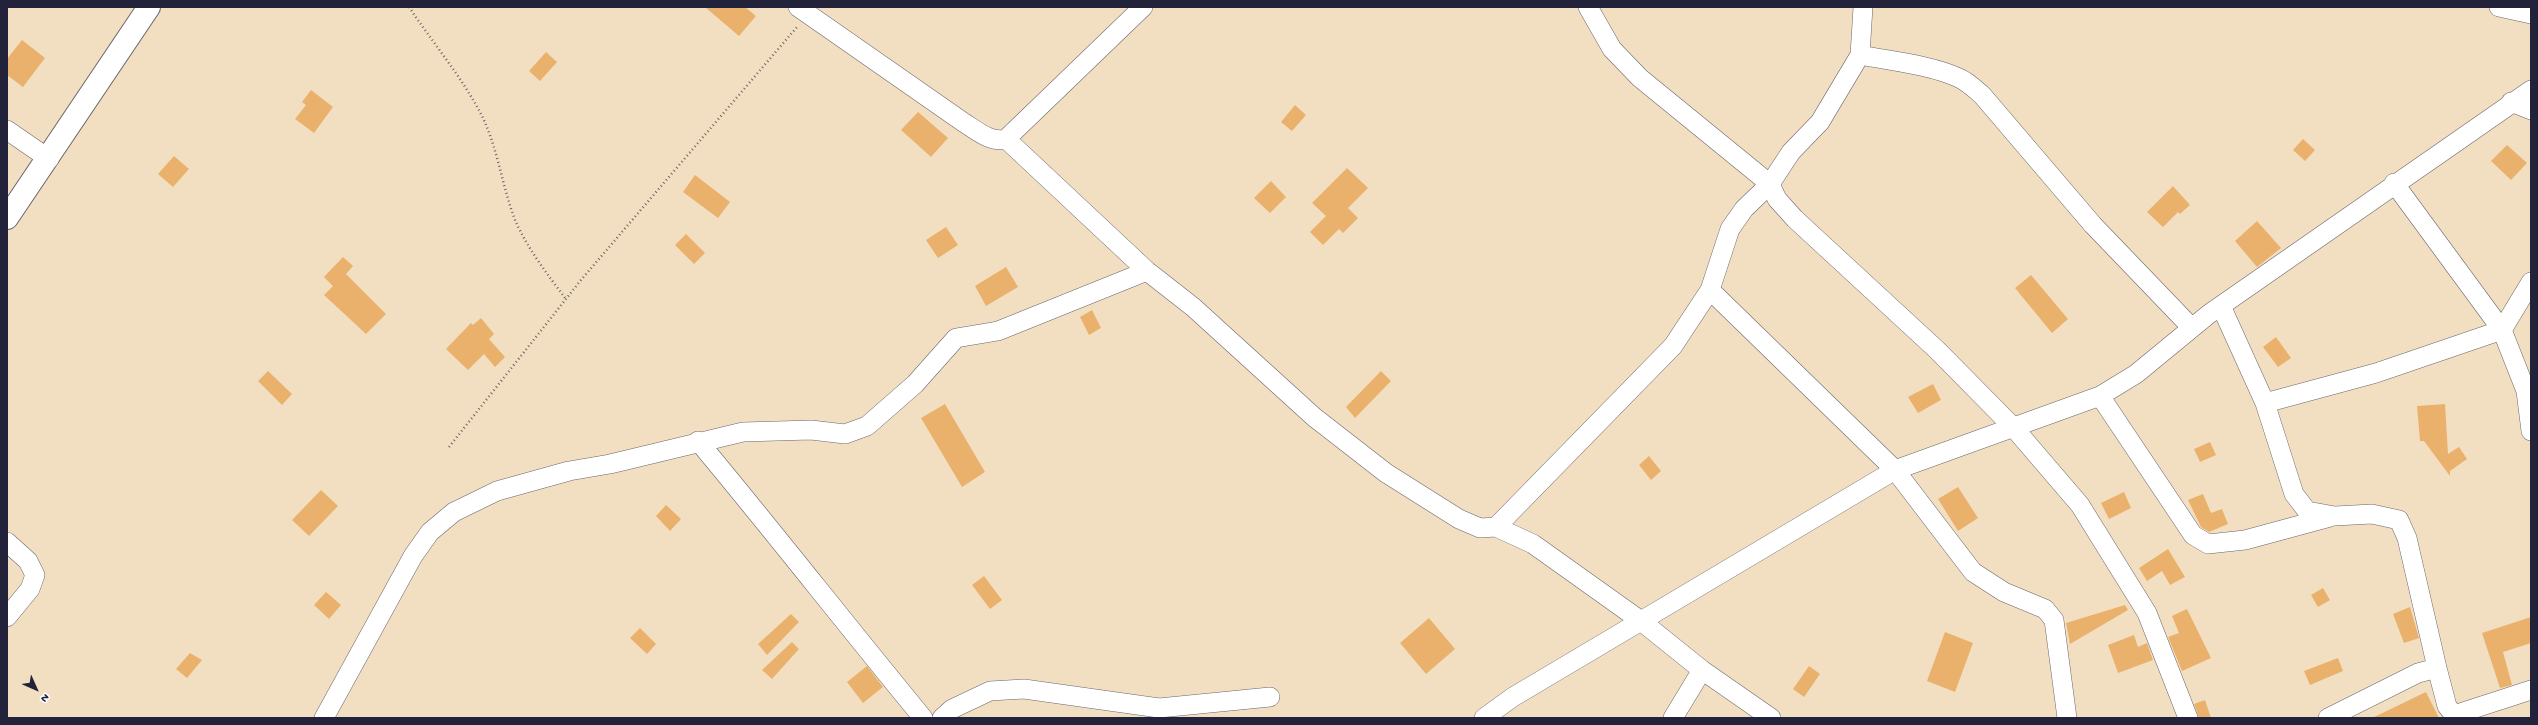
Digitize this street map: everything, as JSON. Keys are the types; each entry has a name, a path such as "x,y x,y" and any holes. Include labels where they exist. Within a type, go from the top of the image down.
{"street":[{"path":"7,218 49,159 149,7"},
{"path":"803,11 974,129 989,138 999,140 1006,139 1143,7"},
{"path":"1588,7 1612,49 1640,78 1770,184 1777,199 1794,219 1937,350 2014,428 2080,505 2147,613 2188,718"},
{"path":"1496,527 1673,346 1710,290 1730,229 1744,209 1770,184 1791,152 1820,122 1860,55 1863,7"},
{"path":"2499,7 2531,14"},
{"path":"1860,55 1930,70 1959,78 1970,85 1982,95 2093,225 2192,328"},
{"path":"1484,718 1514,697 1895,470 1957,446 2014,428 2100,396 2136,374 2221,306 2394,183 2511,102 2531,90"},
{"path":"2511,102 2531,110"},
{"path":"7,130 49,159"},
{"path":"1006,139 1147,271 1199,312 1314,417 1386,473 1459,519 1480,528 1496,527 1533,544 1641,621 1702,670 1771,718"},
{"path":"2394,183 2502,330 2526,391 2531,431"},
{"path":"324,718 413,556 430,532 454,512 497,491 569,471 644,457 698,441 743,432 811,430 845,434 867,426 915,384 956,338 998,331 1147,271"},
{"path":"2265,403 2376,373 2502,330 2531,282"},
{"path":"1710,290 1895,470 1972,572 2004,592 2029,601 2045,610 2054,620 2067,718"},
{"path":"2221,306 2265,403 2294,494 2307,511 2335,516"},
{"path":"2100,396 2193,535 2208,544 2245,540 2335,516 2372,514 2399,520 2407,538 2447,706 2454,715 2531,690"},
{"path":"698,441 768,524 839,616 923,718"},
{"path":"7,542 28,561 34,575 30,588 7,617"},
{"path":"2328,718 2418,673 2437,668"},
{"path":"1673,718 1702,670"},
{"path":"942,718 952,709 990,691 1024,689 1159,708 1270,697"}],"path":[{"path":"409,7 437,45 482,115 494,146 516,221 538,258 566,299"},
{"path":"449,447 566,299 637,213 681,164 803,11"}],"building":[{"path":"705,7 745,7 756,16 739,36"},
{"path":"22,40 45,58 23,87 7,75 7,59"},
{"path":"546,52 557,62 540,81 529,71"},
{"path":"311,90 333,107 314,133 295,119 306,105 302,102"},
{"path":"1295,105 1306,115 1292,131 1281,122"},
{"path":"918,112 948,138 931,157 901,130"},
{"path":"2303,139 2315,150 2305,161 2293,150"},
{"path":"2507,145 2527,163 2511,180 2491,161"},
{"path":"174,156 189,169 173,187 158,174"},
{"path":"1347,168 1368,188 1348,208 1358,218 1343,233 1339,229 1323,245 1310,232 1326,216 1312,203"},
{"path":"695,175 730,202 718,218 683,192"},
{"path":"1271,181 1286,197 1270,213 1254,198"},
{"path":"2173,186 2190,205 2180,214 2178,212 2163,227 2147,212"},
{"path":"2257,221 2281,248 2257,267 2235,241"},
{"path":"946,227 958,245 938,258 926,240"},
{"path":"686,234 705,253 694,264 675,245"},
{"path":"343,257 353,266 346,274 386,314 366,334 324,295 333,286 324,277"},
{"path":"1006,267 1018,287 986,306 975,286"},
{"path":"2031,275 2068,319 2052,333 2015,288"},
{"path":"1092,310 1101,328 1089,335 1080,317"},
{"path":"481,318 494,334 489,339 505,357 495,367 484,354 468,370 446,349 471,323 473,325"},
{"path":"2276,337 2291,358 2278,367 2263,347"},
{"path":"268,371 292,394 282,405 258,381"},
{"path":"1381,371 1391,381 1355,418 1346,407"},
{"path":"1933,384 1941,400 1918,413 1908,397"},
{"path":"945,404 985,472 962,487 921,418"},
{"path":"2445,404 2448,454 2459,447 2467,459 2450,471 2450,476 2424,441 2420,441 2417,406"},
{"path":"2210,442 2216,455 2200,462 2194,449"},
{"path":"1649,456 1661,471 1651,480 1639,465"},
{"path":"1958,487 1978,518 1958,531 1938,499"},
{"path":"321,490 338,506 309,536 292,520"},
{"path":"2124,492 2131,508 2109,519 2101,503"},
{"path":"2203,494 2211,513 2222,509 2228,524 2209,532 2201,527 2188,500"},
{"path":"666,505 681,519 670,531 656,516"},
{"path":"2168,549 2185,577 2170,585 2162,571 2147,581 2139,568"},
{"path":"984,576 1002,600 990,609 972,585"},
{"path":"2323,588 2330,600 2318,607 2311,595"},
{"path":"326,592 341,605 329,619 314,605"},
{"path":"2125,605 2128,610 2070,644 2066,623"},
{"path":"2410,607 2419,638 2404,643 2393,614"},
{"path":"2187,609 2211,658 2182,671 2168,637 2179,633 2172,616"},
{"path":"791,614 799,622 767,655 758,644"},
{"path":"2531,617 2531,643 2503,652 2512,685 2500,688 2482,633"},
{"path":"1429,618 1455,649 1426,674 1400,643"},
{"path":"640,628 656,644 647,654 630,638"},
{"path":"1945,632 1973,643 1955,692 1927,681"},
{"path":"2134,635 2138,647 2147,643 2153,660 2118,673 2108,645"},
{"path":"792,642 799,649 772,679 762,670"},
{"path":"190,653 202,660 187,678 176,669"},
{"path":"2338,658 2343,671 2310,685 2304,671"},
{"path":"867,666 883,687 863,703 847,682"},
{"path":"1809,666 1820,674 1804,697 1793,689"},
{"path":"2426,692 2439,718 2372,718"},
{"path":"2205,700 2211,718 2199,718 2194,704"}]}
